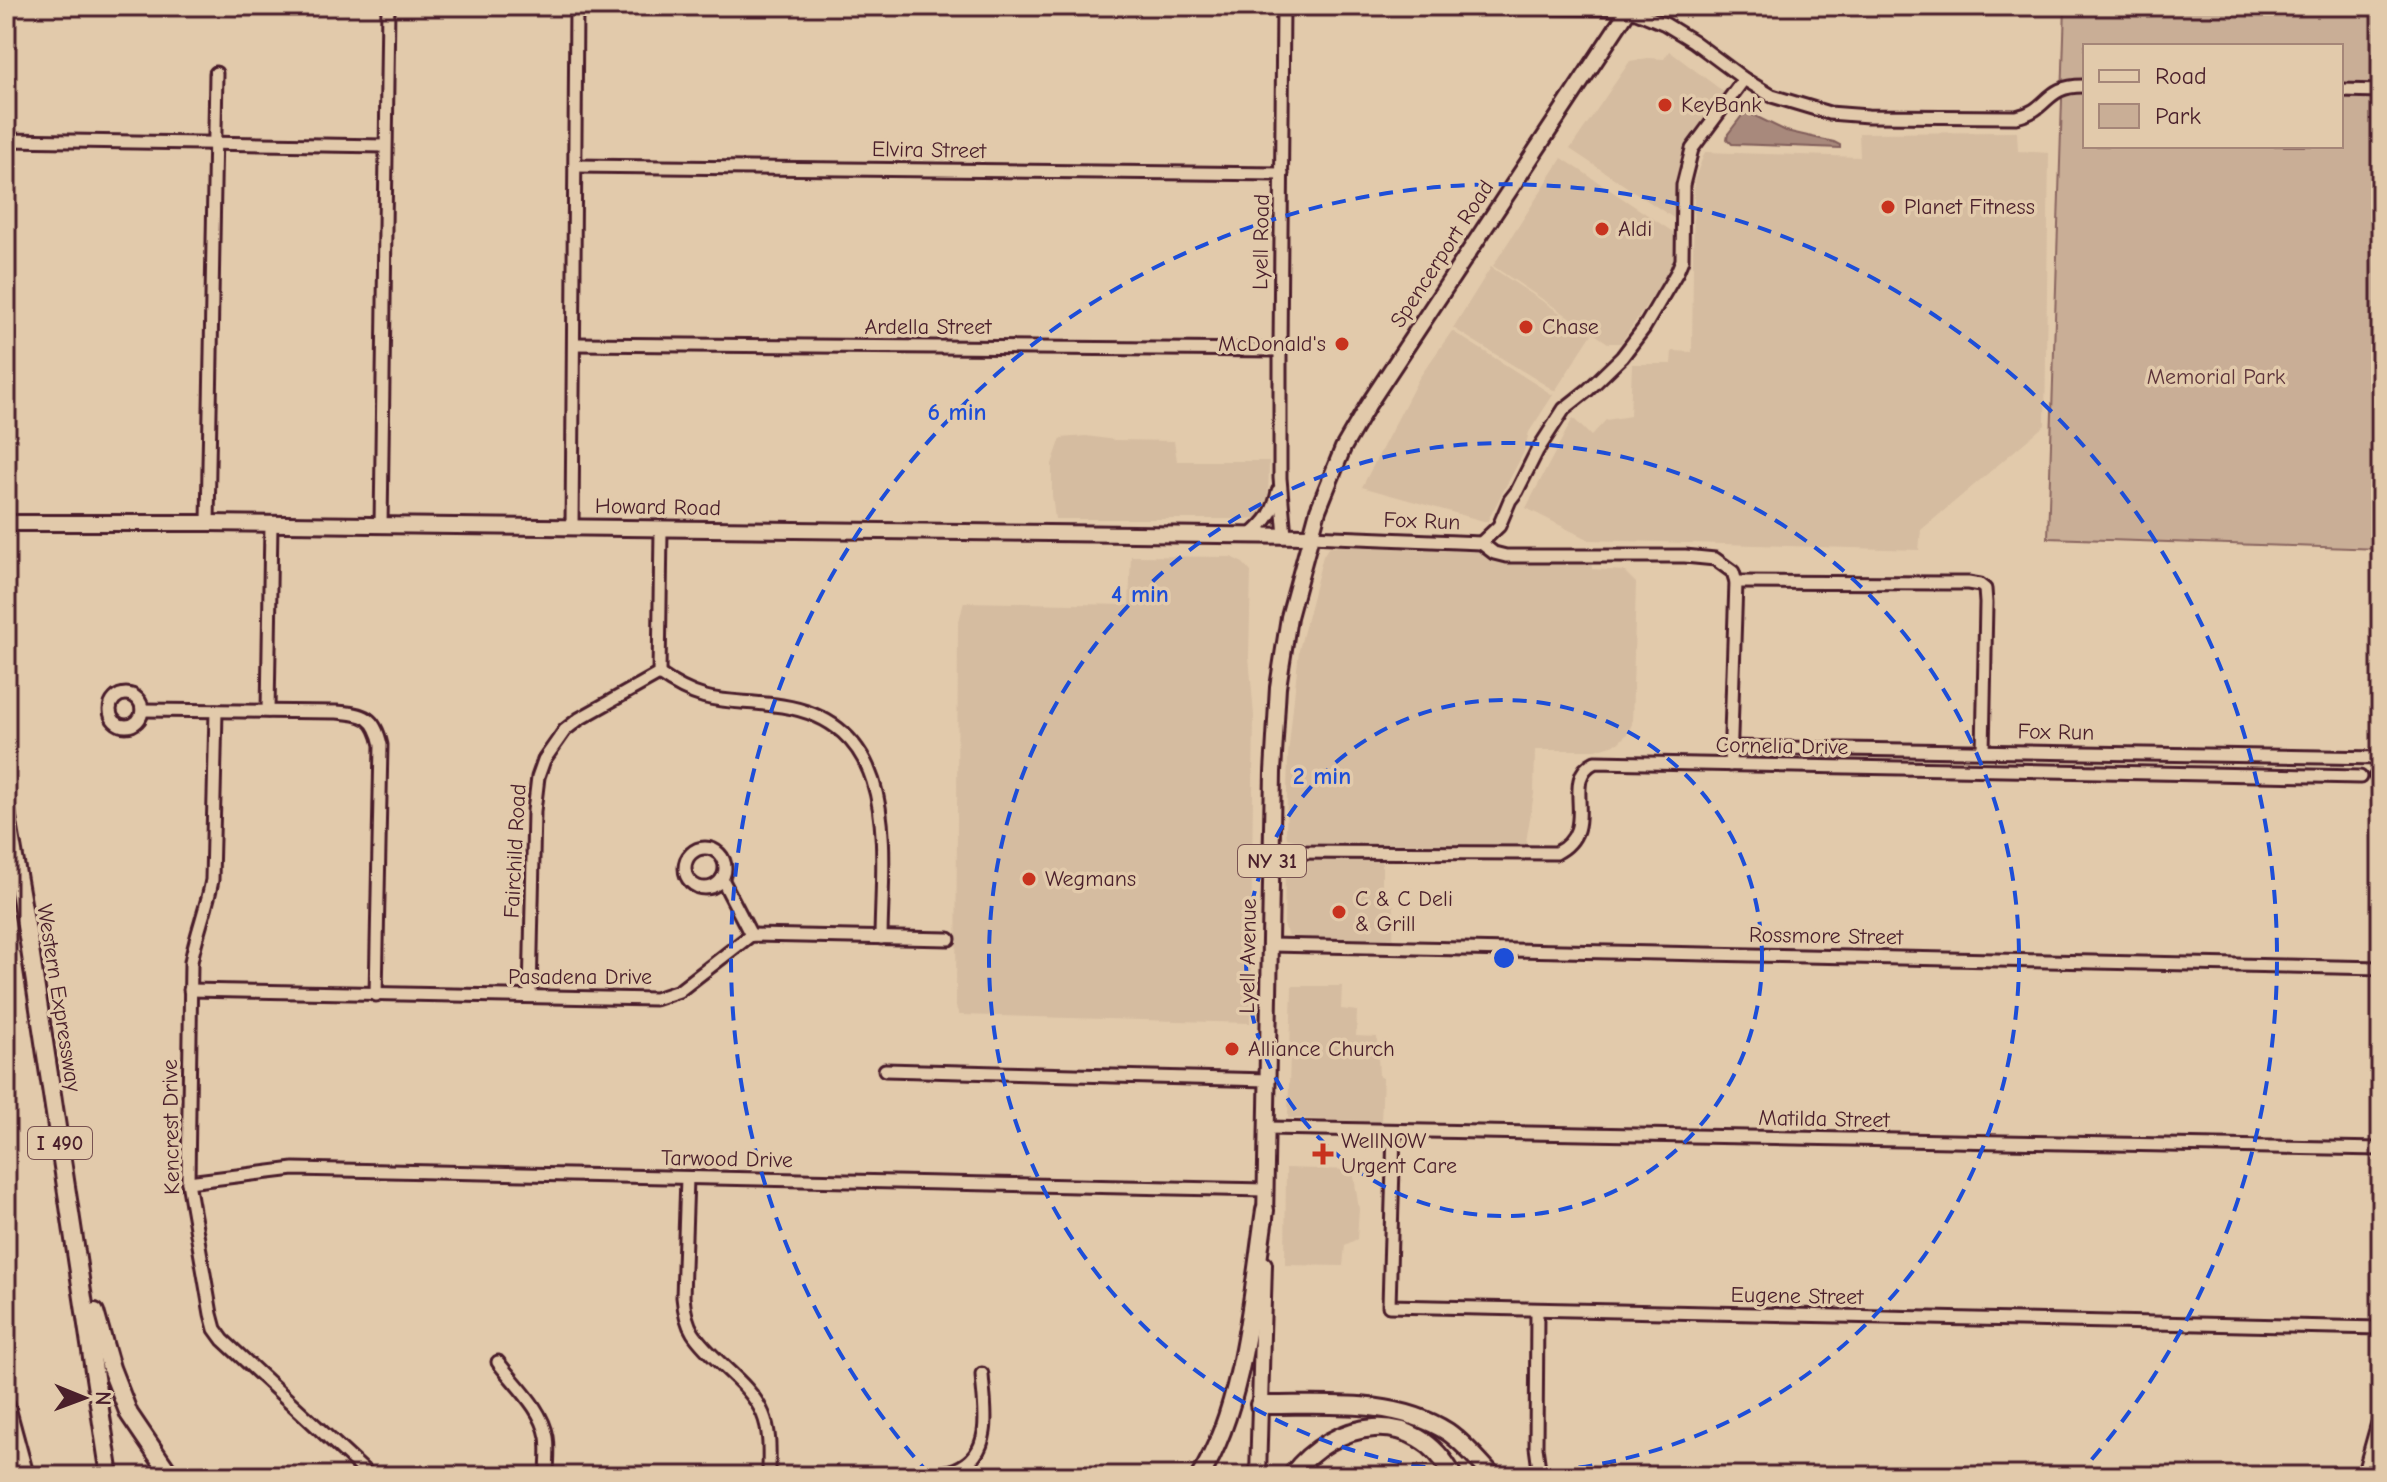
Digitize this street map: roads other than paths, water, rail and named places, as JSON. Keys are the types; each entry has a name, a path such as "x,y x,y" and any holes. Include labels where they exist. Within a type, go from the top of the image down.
{"highway":[{"name":"Western Expressway","path":"6,812 29,943 110,1476"},
{"path":"1200,1476 1224,1426 1236,1383 1265,1210"},
{"path":"73,1227 97,1321 129,1414 171,1476"},
{"path":"1259,1405 1368,1408 1410,1414 1451,1434 1493,1476"},
{"path":"6,1406 25,1476"},
{"path":"1291,1476 1302,1462 1334,1439 1370,1427 1406,1431 1439,1452 1453,1476"}],"main road":[{"name":"Spencerport Road","path":"1310,536 1343,448 1368,405 1630,8"},
{"name":"Howard Road","path":"8,523 1310,536"},
{"name":"Lyell Avenue","path":"1258,1476 1274,753 1278,687 1289,617 1310,536"}],"street":[{"path":"381,526 388,6"},
{"path":"572,528 576,6"},
{"name":"Lyell Road","path":"1283,6 1280,478 1285,536"},
{"path":"1454,6 1630,8 1674,29 1772,96 1829,113 2016,117 2040,107 2055,91 2069,86 2083,86"},
{"path":"208,523 216,73"},
{"path":"1481,543 1499,526 1537,451 1564,409 1622,357 1644,328 1677,272 1682,260 1683,185 1692,149 1744,79"},
{"path":"2343,90 2381,91"},
{"path":"6,140 385,146"},
{"name":"Elvira Street","path":"575,166 1282,174"},
{"name":"Ardella Street","path":"575,344 1280,350"},
{"name":"Lyell Road","path":"1251,535 1267,522 1274,510 1280,478"},
{"path":"268,711 271,524"},
{"path":"661,530 659,674 700,697 784,707 815,715 836,727 855,747 871,774 880,802 881,938"},
{"name":"Fox Run","path":"1310,536 1481,543 1494,553 1506,556 1685,556 1715,559 1733,572 1736,582"},
{"path":"1730,765 1736,582 1980,585 1985,589 1986,603 1983,751"},
{"name":"Fairchild Road","path":"530,996 534,811 544,760 565,730 579,719 659,674"},
{"path":"142,710 357,713 378,728 381,745 376,995"},
{"name":"Kencrest Drive","path":"216,711 212,880 191,962 188,1182 211,1314 215,1329 223,1340 370,1476"},
{"name":"Fox Run","path":"1731,747 2381,758"},
{"name":"Cornelia Drive","path":"1272,852 1556,853 1572,842 1577,833 1580,775 1595,762 2360,777"},
{"path":"722,879 751,935 949,939"},
{"name":"Pasadena Drive","path":"190,990 655,999 679,991 751,935"},
{"name":"Rossmore Street","path":"1270,945 2381,968"},
{"path":"885,1070 1268,1080"},
{"name":"Matilda Street","path":"1267,1128 2381,1149"},
{"name":"Eugene Street","path":"1394,1131 1389,1306 2381,1328"},
{"name":"Tarwood Drive","path":"188,1182 294,1169 1266,1190"},
{"path":"687,1178 685,1315 691,1331 702,1345 758,1405 768,1431 769,1476"},
{"path":"1537,1311 1536,1447 1540,1476"},
{"path":"498,1362 543,1422 548,1440 547,1476"},
{"path":"892,1476 940,1474 956,1470 974,1456 985,1429 982,1374"},
{"path":"2363,1476 2381,1412"}],"place":[{"name":"KeyBank","path":"1665,105"},
{"name":"Planet Fitness","path":"1888,207"},
{"name":"Aldi","path":"1602,229"},
{"name":"Chase","path":"1526,327"},
{"name":"McDonald's","path":"1342,344"},
{"name":"Wegmans","path":"1029,879"},
{"name":"C & C Deli & Grill","path":"1339,912"},
{"name":"Alliance Church","path":"1232,1049"},
{"name":"WellNOW Urgent Care","path":"1323,1154"}],"park label":[{"name":"Memorial Park","path":"2216,377"}]}
